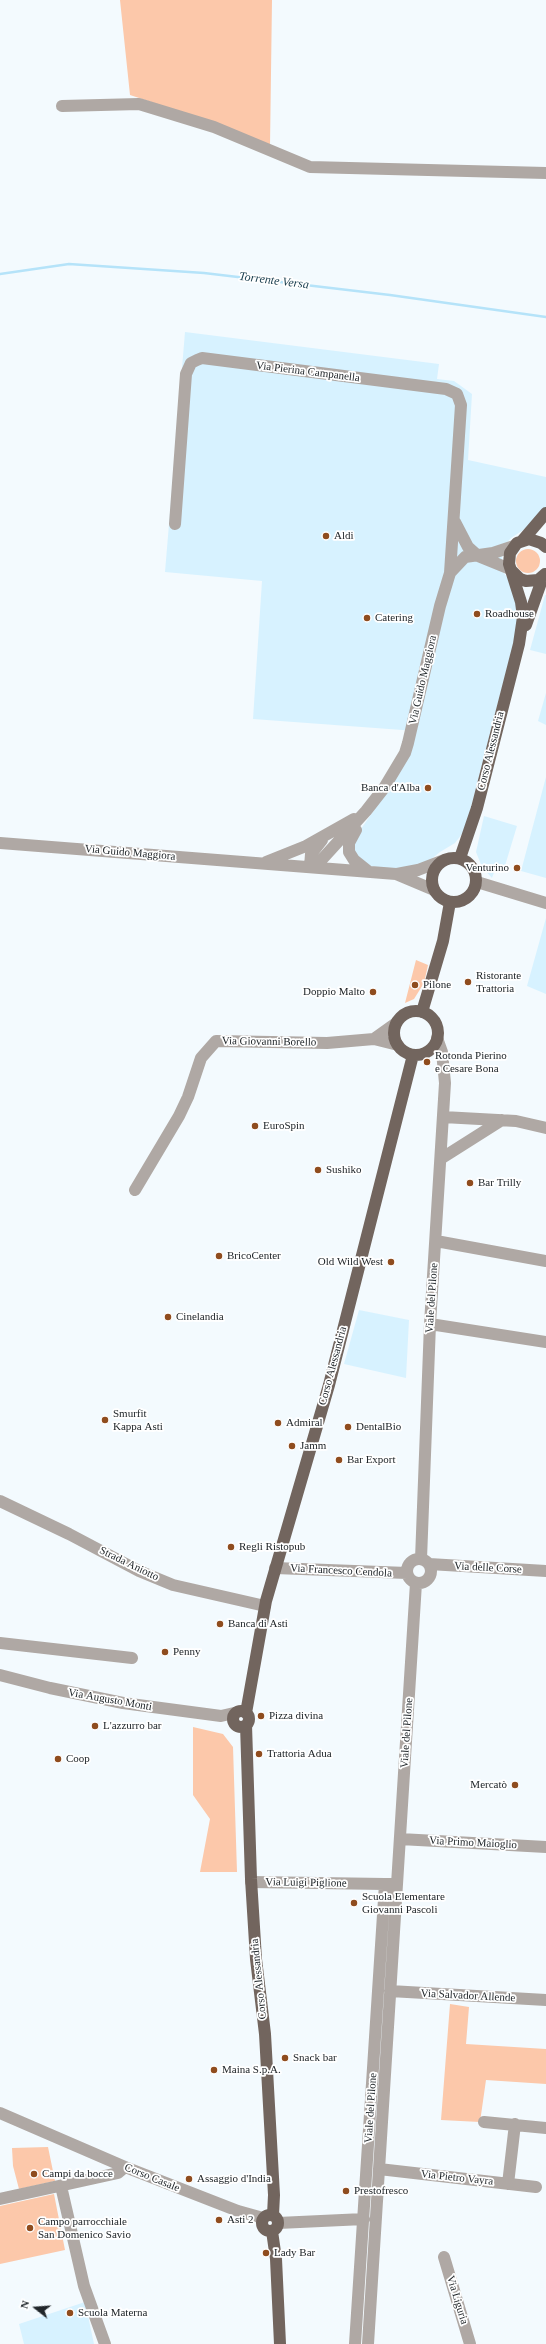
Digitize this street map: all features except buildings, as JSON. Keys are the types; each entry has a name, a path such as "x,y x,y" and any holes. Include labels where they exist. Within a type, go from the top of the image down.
{"main road":[{"name":"Corso Alessandria","path":"519,644 523,617 521,602 509,558 518,543 546,513"},
{"path":"518,543 535,540 546,547"},
{"name":"Corso Alessandria","path":"511,569 520,579 526,581 532,581 544,575"},
{"name":"Corso Alessandria","path":"460,858 477,808 519,644 544,575"},
{"path":"460,858 466,860 475,870 477,882 470,896 464,900 450,902 444,900 434,890 432,884 434,870 444,860 460,858"},
{"path":"422,1012 443,940 450,902"},
{"path":"410,1012 422,1012 428,1015 436,1025 437,1038 430,1049 425,1052 413,1054 402,1050 398,1045 394,1031 395,1024 399,1019 410,1012"},
{"name":"Corso Alessandria","path":"280,2344 276,2259 272,2222 274,2195 265,2034 256,1959 251,1882 246,1743 239,1718 248,1700 265,1606 329,1385 413,1054"}],"street":[{"path":"62,106 139,104 214,127 310,167 546,173"},
{"name":"Via Pierina Campanella","path":"175,524 186,374 191,363 202,358 452,391 457,394 461,405 455,522 450,573"},
{"path":"455,522 468,547 478,556 511,569"},
{"name":"Via Guido Maggiora","path":"313,867 366,811 391,777 408,743 440,606 450,573 465,557 478,556 518,543"},
{"name":"Via Guido Maggiora","path":"260,864 287,855 327,835 366,811"},
{"name":"Via Guido Maggiora","path":"366,811 351,839 348,848 354,860 369,872"},
{"name":"Via Guido Maggiora","path":"313,867 309,860 316,845 327,835"},
{"name":"Via Guido Maggiora","path":"0,843 396,874 418,870 444,860"},
{"name":"Via Guido Maggiora","path":"396,874 434,890"},
{"path":"477,882 546,903"},
{"name":"Via Giovanni Borello","path":"374,1038 395,1024"},
{"name":"Via Giovanni Borello","path":"135,1190 179,1116 188,1097 201,1058 216,1041 327,1043 374,1038 398,1045"},
{"name":"Viale del Pilone","path":"355,2344 391,1884 400,1839 416,1583 424,1582 430,1576 425,1562 430,1324 442,1158 445,1083 442,1052 437,1038"},
{"path":"443,1117 502,1120 546,1128"},
{"path":"442,1158 502,1120"},
{"path":"436,1242 546,1261"},
{"path":"430,1324 546,1342"},
{"name":"Strada Aniotto","path":"0,1502 69,1534 139,1571 173,1585 265,1606"},
{"path":"416,1583 410,1579 407,1573 410,1562 425,1562"},
{"name":"Via delle Corse","path":"425,1562 546,1571"},
{"name":"Via Francesco Cendola","path":"275,1568 407,1573"},
{"path":"0,1643 132,1658"},
{"name":"Via Augusto Monti","path":"0,1675 50,1688 116,1702 239,1718"},
{"name":"Via Primo Maioglio","path":"400,1839 546,1846"},
{"name":"Via Luigi Piglione","path":"251,1882 391,1884"},
{"name":"Viale del Pilone","path":"368,2344 390,1991 391,1884"},
{"name":"Via Salvador Allende","path":"390,1991 546,2000"},
{"name":"Corso Casale","path":"0,2113 125,2167 238,2211 272,2222 364,2219"},
{"path":"484,2122 546,2128"},
{"path":"508,2184 516,2124"},
{"path":"0,2199 118,2173 125,2167"},
{"name":"Via Pietro Vayra","path":"379,2170 536,2187"},
{"path":"61,2186 84,2286 105,2344"},
{"name":"Via Liguria","path":"444,2257 470,2344"}],"shaded area":[{"path":"120,0 272,0 270,146 215,123 130,95"},
{"path":"185,332 439,364 437,379 454,381 472,394 468,460 546,477 546,508 531,525 511,538 503,547 501,569 512,584 520,618 465,830 455,843 429,861 405,870 368,866 354,853 354,839 399,774 416,731 253,719 262,581 165,572"},
{"path":"528,549 536,553 540,561 536,569 528,573 520,569 516,561 520,553"},
{"path":"546,595 546,654 530,650"},
{"path":"546,693 546,725 538,721"},
{"path":"546,777 546,878 521,871"},
{"path":"484,816 517,826 504,869 496,867 492,878 482,867 476,852"},
{"path":"546,918 546,994 527,986"},
{"path":"416,960 428,965 424,983 414,999 405,1003"},
{"path":"359,1310 409,1320 406,1378 344,1364"},
{"path":"193,1727 223,1734 233,1747 237,1872 200,1872 210,1819 193,1795"},
{"path":"450,2004 469,2007 466,2044 546,2049 546,2084 486,2080 480,2122 441,2120"},
{"name":"Campi da bocce","path":"48,2147 55,2181 19,2189 13,2166 12,2148"},
{"name":"Campo parrocchiale San Domenico Savio","path":"54,2194 65,2250 0,2264 0,2206"},
{"name":"Scuola Materna","path":"85,2302 94,2344 24,2344 19,2324"}],"waterway":[{"name":"Torrente Versa","path":"0,274 69,264 204,273 390,295 546,317"}],"place":[{"name":"Aldi","path":"326,536"},
{"name":"Roadhouse","path":"477,614"},
{"name":"Catering","path":"367,618"},
{"name":"Banca d'Alba","path":"428,788"},
{"name":"Venturino","path":"517,868"},
{"name":"Ristorante Trattoria","path":"468,982"},
{"name":"Pilone","path":"415,985"},
{"name":"Doppio Malto","path":"373,992"},
{"name":"Rotonda Pierino e Cesare Bona","path":"427,1062"},
{"name":"EuroSpin","path":"255,1126"},
{"name":"Sushiko","path":"318,1170"},
{"name":"Bar Trilly","path":"470,1183"},
{"name":"BricoCenter","path":"219,1256"},
{"name":"Old Wild West","path":"391,1262"},
{"name":"Cinelandia","path":"168,1317"},
{"name":"Smurfit Kappa Asti","path":"105,1420"},
{"name":"Admiral","path":"278,1423"},
{"name":"DentalBio","path":"348,1427"},
{"name":"Jamm","path":"292,1446"},
{"name":"Bar Export","path":"339,1460"},
{"name":"Regli Ristopub","path":"231,1547"},
{"name":"Banca di Asti","path":"220,1624"},
{"name":"Penny","path":"165,1652"},
{"name":"Pizza divina","path":"261,1716"},
{"name":"L'azzurro bar","path":"95,1726"},
{"name":"Trattoria Adua","path":"259,1754"},
{"name":"Coop","path":"58,1759"},
{"name":"Mercatò","path":"515,1785"},
{"name":"Scuola Elementare Giovanni Pascoli","path":"354,1903"},
{"name":"Snack bar","path":"285,2058"},
{"name":"Maina S.p.A.","path":"214,2070"},
{"name":"Campi da bocce","path":"34,2174"},
{"name":"Assaggio d'India","path":"189,2179"},
{"name":"Prestofresco","path":"346,2191"},
{"name":"Asti 2","path":"219,2220"},
{"name":"Campo parrocchiale San Domenico Savio","path":"30,2228"},
{"name":"Lady Bar","path":"266,2253"},
{"name":"Scuola Materna","path":"70,2313"}]}
